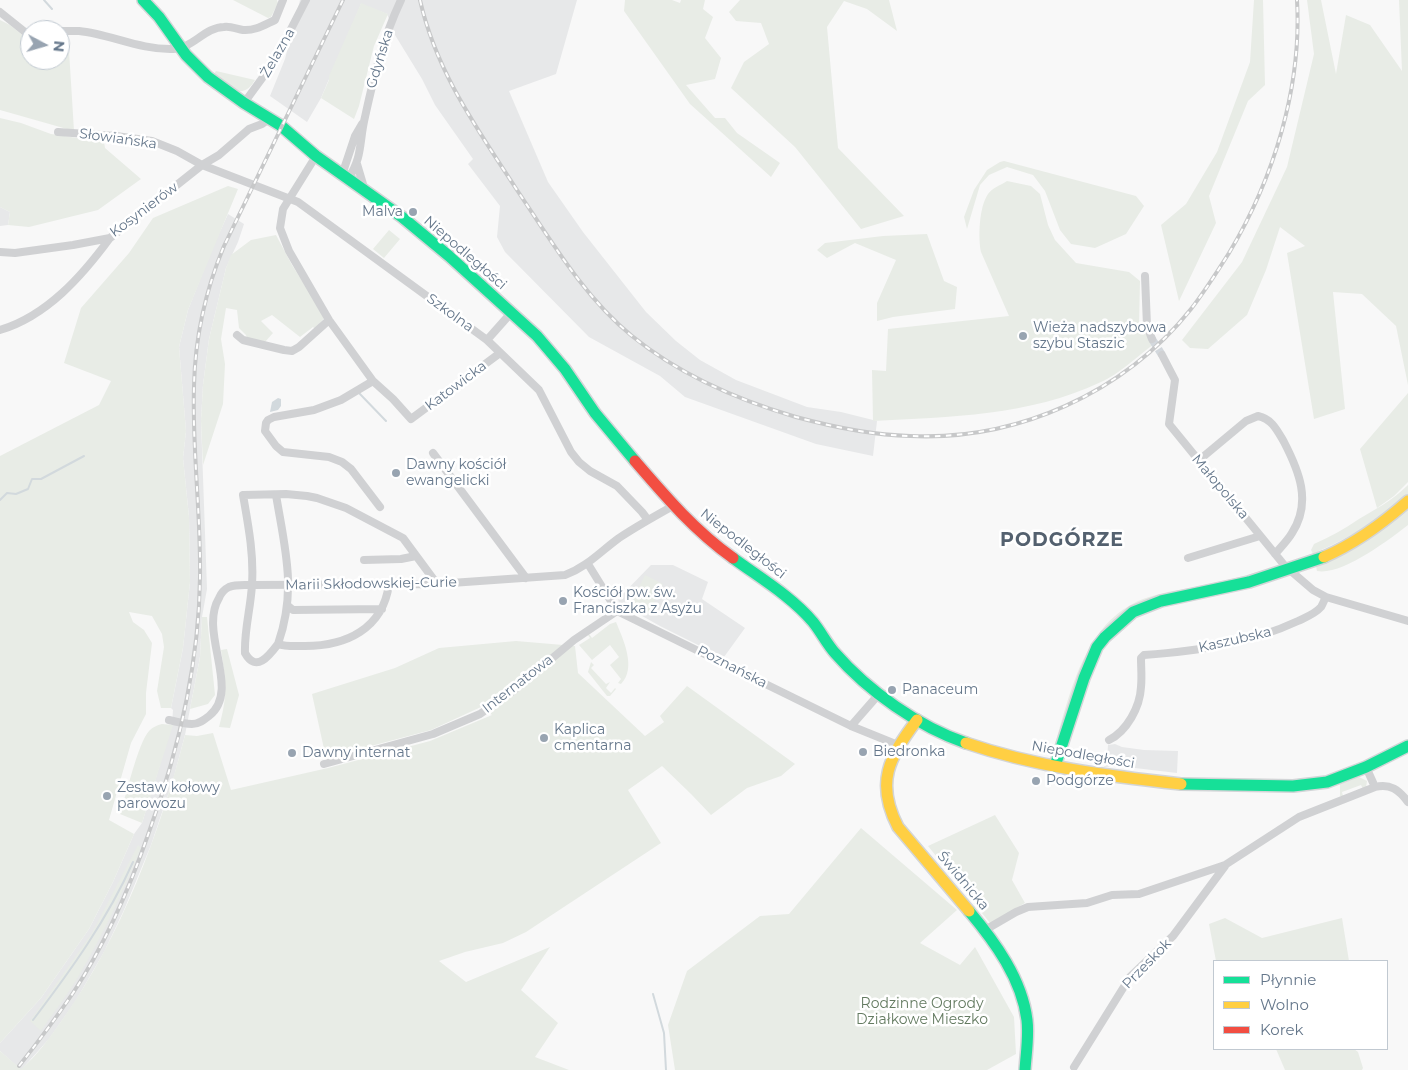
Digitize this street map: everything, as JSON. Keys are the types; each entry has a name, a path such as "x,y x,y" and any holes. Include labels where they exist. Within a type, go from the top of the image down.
{"main road":[{"name":"Niepodległości","path":"143,0 182,49 208,77 244,103 280,125 316,156 428,238 511,313 548,349 595,413 673,506 718,547 784,594 813,622 835,654 880,694 917,720 951,738 1021,760 1110,776 1191,785 1274,786 1327,782 1366,767 1408,746"},
{"path":"1055,766 1090,662 1105,637 1134,612 1162,601 1236,586 1324,557 1360,539 1408,501"},
{"name":"Świdnicka","path":"917,720 898,745 888,768 885,789 886,800 892,819 985,930 1007,964 1020,992 1026,1020 1025,1070"}],"street":[{"path":"70,31 80,31 138,46 170,50 182,49 217,28 224,26 252,30 265,25 275,20 283,0"},
{"name":"Żelazna","path":"244,103 274,62 306,0"},
{"name":"Gdyńska","path":"365,191 357,164 364,120 376,63 401,0"},
{"path":"0,12 20,28"},
{"name":"Kosynierów","path":"0,252 15,253 110,238 202,165 219,155 249,129 269,119"},
{"name":"Gdyńska","path":"345,177 349,153 355,136 364,120"},
{"name":"Słowiańska","path":"58,132 152,140 178,151 202,165"},
{"path":"326,163 336,162 349,153"},
{"path":"316,156 289,197 283,209 280,228 290,252 329,320 373,381 341,400 314,410 274,417 266,423 265,431 283,452 328,457 342,462 350,468 380,507"},
{"name":"Gdyńska","path":"345,177 357,164"},
{"name":"Szkolna","path":"202,165 298,202 487,340 539,390 571,452 579,462 590,471 617,486 648,520"},
{"path":"0,330 24,320 64,292 100,253 110,238"},
{"path":"1145,276 1147,326 1152,339"},
{"path":"487,340 511,313"},
{"path":"237,335 243,340 292,351 329,320"},
{"name":"Katowicka","path":"373,381 411,419 500,353"},
{"name":"Małopolska","path":"1162,355 1175,380 1170,424 1198,461 1289,569 1313,590 1326,596"},
{"path":"1198,461 1246,421 1258,416 1271,421 1294,461 1302,489 1302,503 1296,526 1276,554"},
{"path":"433,454 526,578"},
{"path":"276,494 289,569 286,617 278,644 268,657 258,662 253,661 246,656 244,638 249,616 252,585 251,553 243,495 276,494 317,498 346,508 403,538 437,584"},
{"name":"Marii Skłodowskiej-Curie","path":"169,720 194,724 205,719 217,708 222,693 222,685 215,650 212,615 222,592 228,587 252,585 437,584 565,575 576,572 618,539 673,506"},
{"path":"1188,558 1260,536"},
{"path":"364,560 401,559 416,556"},
{"path":"588,564 617,611"},
{"path":"278,644 315,646 347,639 362,631 376,618 382,609 388,596 390,584"},
{"path":"1326,596 1408,621"},
{"name":"Kaszubska","path":"1109,740 1117,736 1135,710 1140,696 1141,658 1144,654 1219,646 1251,639 1282,628 1314,613 1322,606 1326,596"},
{"path":"287,605 294,610 382,609"},
{"name":"Poznańska","path":"617,611 851,726 898,745"},
{"name":"Internatowa","path":"324,764 433,734 480,714 513,691 574,640 617,611"},
{"path":"851,726 880,694"},
{"path":"1366,767 1375,787 1382,785 1395,788 1408,802"},
{"name":"Przeskok","path":"985,930 1016,912 1028,908 1087,903 1112,895 1139,894 1225,866 1299,817 1375,787"},
{"name":"Przeskok","path":"1074,1067 1130,978 1173,936 1225,866"}],"shaded area":[{"path":"300,0 577,0 556,74 509,91 548,182 583,232 646,312 676,341 700,360 736,380 807,407 841,412 877,421 873,456 816,444 685,397 660,376 589,337 505,252 497,237 500,206 468,164 473,159 435,105 422,79 395,35 387,14 361,4 321,98 307,122 270,96 285,59"},
{"path":"0,207 10,212 8,225 0,226"},
{"path":"228,214 244,224 226,268 209,339 203,385 201,421 207,589 202,617 200,657 185,735 173,780 151,845 104,952 75,1002 49,1039 21,1070 0,1051 0,1043 41,998 89,929 113,882 134,834 142,823 172,725 173,710 171,708 183,648 190,582 189,517 183,458 186,431 179,347 188,310"},
{"path":"278,398 281,399 281,406 278,410 270,412 272,402"},
{"path":"651,565 673,565 708,582 702,599 745,628 724,657 660,626 619,603 618,599"},
{"path":"1115,744 1122,747 1144,750 1178,751 1177,773 1118,766 1104,767 1107,761 1108,745"}],"green space":[{"path":"233,0 277,0 278,3 271,17 268,18"},
{"path":"625,0 672,0 680,3 681,0 705,0 703,9 713,17 705,38 721,58 715,79 686,85 715,118 725,118 737,133 780,163 771,177 690,104 624,11"},
{"path":"740,0 889,0 897,31 867,9 844,1 827,27 838,148 904,216 861,229 795,147 731,88 744,62 769,44 761,23 736,21 729,12"},
{"path":"1254,0 1263,0 1265,85 1248,101 1209,196 1216,223 1179,301 1161,225 1186,204 1217,152 1250,62"},
{"path":"1307,0 1321,0 1336,74 1346,15 1370,25 1402,71 1399,0 1408,0 1408,385 1396,326 1362,294 1333,292 1345,409 1314,419 1287,253 1305,246 1280,227 1266,270 1247,315 1208,349 1190,348 1182,340 1242,262 1287,167 1314,54"},
{"path":"361,3 388,14 374,46 354,119 321,98"},
{"path":"0,20 20,33 20,70 70,70 70,66 74,131 0,110"},
{"path":"216,71 255,80 248,88 238,91 214,74"},
{"path":"0,118 21,123 51,134 104,142 105,148 141,179 98,210 29,227 8,225 10,212 0,207"},
{"path":"1004,161 1136,196 1144,206 1126,234 1095,248 1071,244 1060,230 1045,191 1033,175 1007,167 989,175 980,185 967,229 964,217 974,190 987,170"},
{"path":"1007,181 1031,186 1040,194 1048,225 1055,240 1076,263 1129,272 1140,281 1139,326 1154,344 1108,379 1046,402 989,413 873,421 872,370 886,371 888,329 1009,316 981,252 980,239 981,214 985,200 992,190"},
{"path":"228,186 238,189 188,310 179,347 186,431 183,458 189,517 190,582 183,648 171,708 161,708 157,691 164,647 162,634 152,616 129,612 133,622 144,630 152,643 146,693 146,714 131,743 109,820 134,834 113,882 89,929 41,998 0,1043 0,456 99,405 111,381 64,363 81,308 129,253 153,218"},
{"path":"389,230 400,239 384,258 373,249"},
{"path":"927,234 944,281 957,287 955,309 893,317 877,321 877,303 896,260 855,243 827,258 817,250 825,243 883,236"},
{"path":"276,235 292,265 325,317 315,329 313,327 300,337 272,315 261,321 273,333 265,342 247,338 239,328 237,310 226,308 221,339 225,364 223,404 203,465 201,421 203,385 209,339 226,268 231,255 251,240"},
{"path":"1408,393 1408,482 1394,496 1377,508 1360,449"},
{"path":"1408,485 1408,494 1377,519 1343,540 1319,551 1317,554 1313,554 1311,550 1314,544 1337,533 1378,508"},
{"path":"1408,507 1408,525 1389,539 1351,563 1327,571 1317,571 1316,566"},
{"path":"1264,570 1268,572 1122,614 1104,632 1057,749 1054,748 1067,703 1084,659 1095,639 1110,621 1127,607 1149,597"},
{"path":"645,575 663,584 648,614 630,605"},
{"path":"202,617 207,617 215,695 208,704 190,709 200,657"},
{"path":"616,622 625,645 628,662 626,677 621,684 618,683 621,679 610,665 619,657 610,645 592,660 579,645 590,638 589,634 592,638 610,624"},
{"path":"516,641 575,646 578,673 645,736 664,722 660,716 687,686 795,764 781,776 747,788 711,815 662,766 628,790 661,843 526,932 503,943 465,952 439,961 466,982 550,947 521,990 558,1023 535,1057 569,1070 0,1070 0,1051 21,1069 38,1052 62,1020 103,954 151,846 164,809 185,735 197,736 213,733 231,790 328,768 430,741 492,715 481,707 431,730 326,758 312,694 395,668 439,648"},
{"path":"227,649 239,695 230,728 219,727 224,706 225,688 221,650"},
{"path":"591,662 594,665 591,668 606,684 610,682 606,688 611,693 616,689 610,696 607,696 588,672"},
{"path":"162,724 173,725 142,823 120,814 145,737 152,728"},
{"path":"1359,777 1367,781 1366,788 1363,789 1361,785 1342,792 1343,796 1340,796 1340,784"},
{"path":"995,815 1019,853 1012,880 1025,903 990,923 928,846"},
{"name":"Rodzinne Ogrody Działkowe Mieszko","path":"861,828 957,910 920,943 960,965 975,947 1014,1017 1016,1054 987,1070 675,1070 668,1025 687,971 760,916 789,914"},
{"path":"138,845 141,848 96,945 74,984 41,1031 30,1021 92,933"},
{"path":"1225,918 1262,938 1342,918 1349,960 1216,960 1209,924"},
{"path":"1276,1050 1355,1050 1358,1052 1363,1068 1362,1070 1285,1070"}],"waterway":[{"path":"44,0 52,9"},
{"path":"359,393 386,421"},
{"path":"0,500 7,493 16,494 28,489 32,479 41,479 84,456"},
{"path":"33,1020 100,924 133,862"},
{"path":"653,994 664,1033 666,1070"}],"tunnel":[{"path":"1152,339 1162,355"}],"railway":[{"path":"19,1066 73,993 107,935 142,853 160,801 185,706 196,642 199,610 200,553 194,434 194,386 199,332 203,314 212,279 224,246 343,0"},
{"path":"420,0 436,51 472,120 568,266 614,320 650,350 670,363 710,385 753,403 796,417 838,427 881,434 910,436 950,435 990,430 1028,420 1066,406 1101,387 1134,365 1164,339 1191,309 1229,253 1245,224 1272,163 1290,99 1295,66 1297,0"}],"traffic: fast":[{"path":"143,0 159,17 186,55 208,77 244,103 280,125 316,156 402,217 449,256 537,336 565,369 595,413 635,461"},
{"path":"1055,766 1084,678 1097,647 1105,637 1133,612 1161,601 1249,582 1324,557"},
{"path":"733,558 795,604 813,622 829,646 848,667 879,694 930,728 966,743"},
{"path":"1181,784 1293,786 1327,782 1366,767 1408,746"},
{"path":"969,911 1006,962 1019,990 1028,1026 1025,1070"}],"traffic: slow":[{"path":"1324,557 1347,546 1408,501"},
{"path":"917,720 899,746 888,771 887,797 898,827 969,911"},
{"path":"966,743 1072,770 1181,784"}],"traffic: jam":[{"path":"635,461 693,524 733,558"}],"place":[{"name":"Malva","path":"413,212"},
{"name":"Wieża nadszybowa szybu Staszic","path":"1023,336"},
{"name":"Dawny kościół ewangelicki","path":"396,473"},
{"name":"Kościół pw. św. Franciszka z Asyżu","path":"563,601"},
{"name":"Panaceum","path":"892,690"},
{"name":"Kaplica cmentarna","path":"544,738"},
{"name":"Biedronka","path":"863,752"},
{"name":"Dawny internat","path":"292,753"},
{"name":"Podgórze","path":"1036,781"},
{"name":"Zestaw kołowy parowozu","path":"107,796"}],"district":[{"name":"PODGÓRZE","path":"1062,540"}]}
